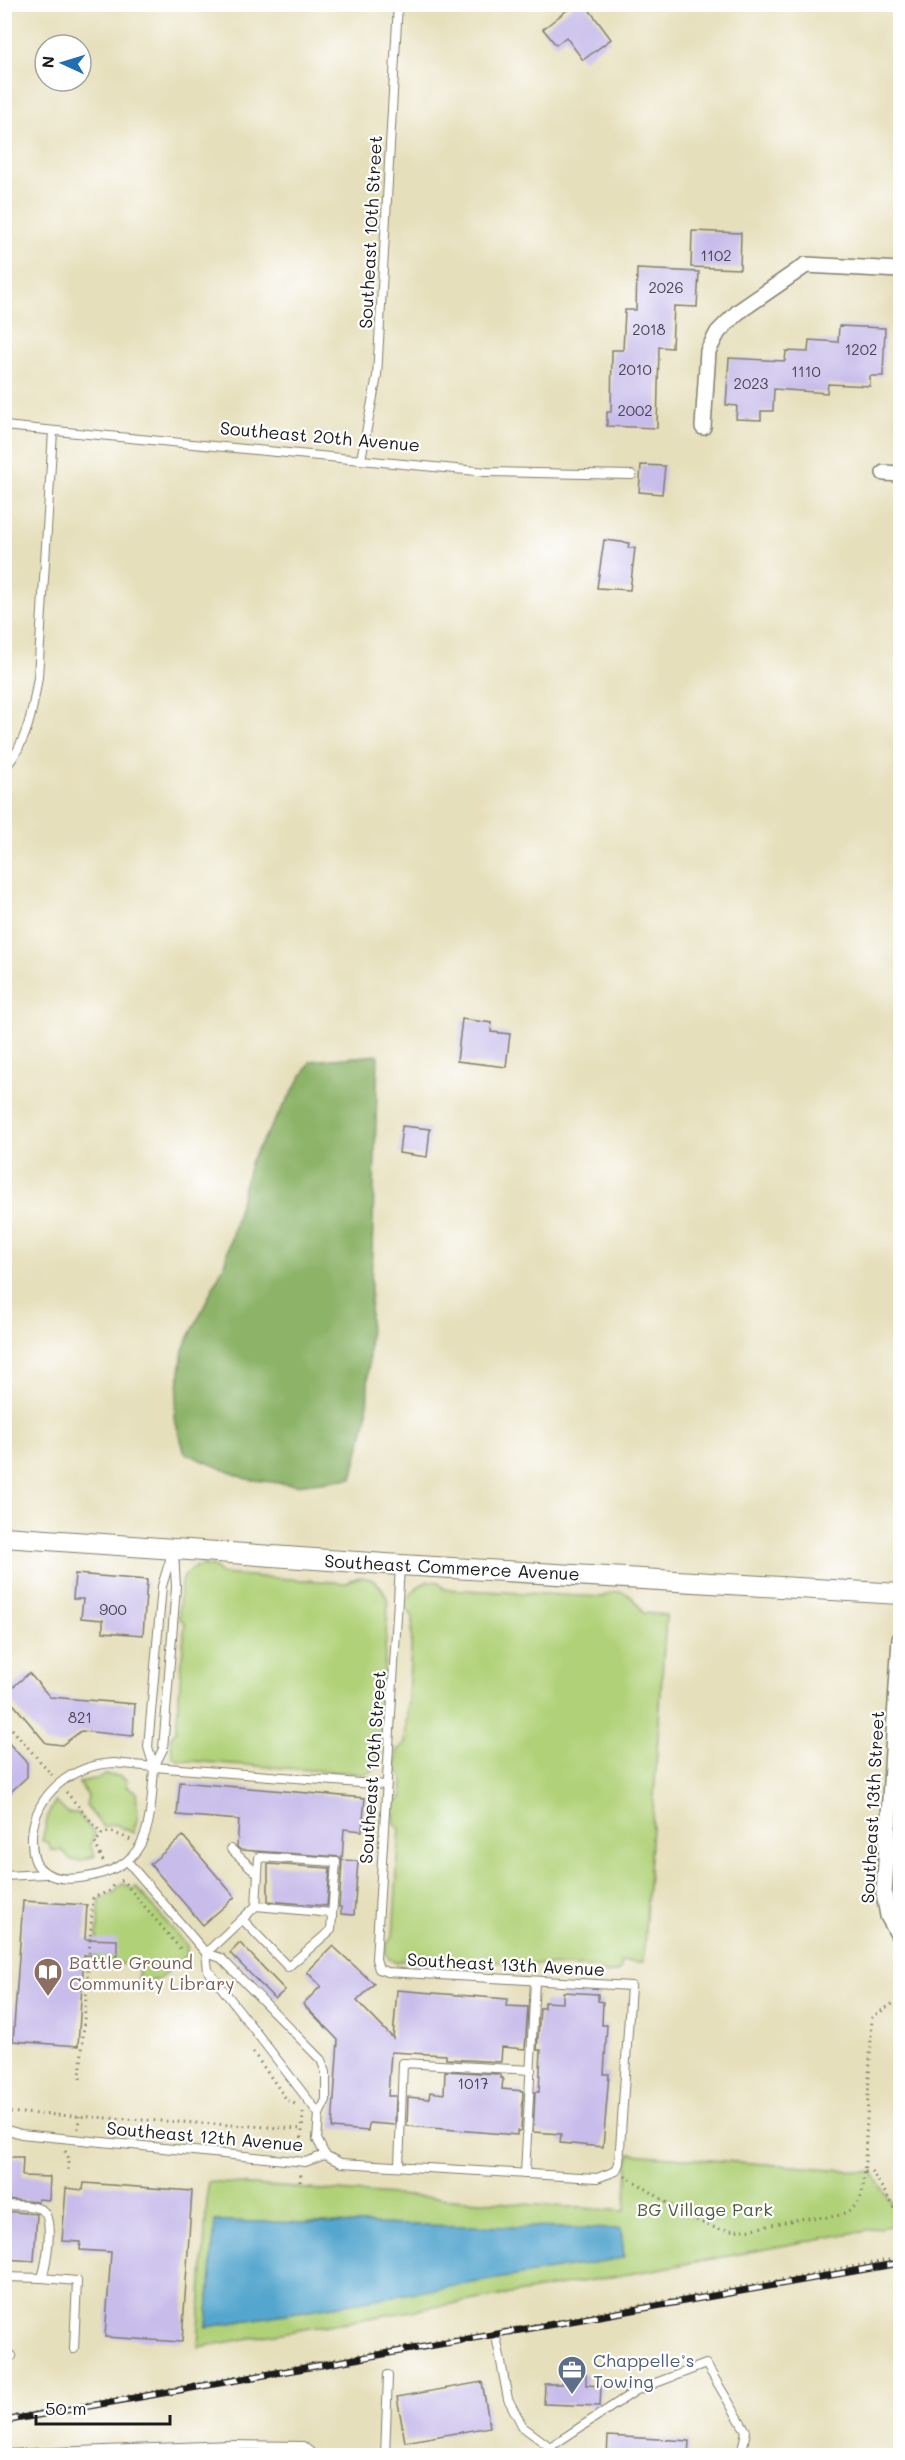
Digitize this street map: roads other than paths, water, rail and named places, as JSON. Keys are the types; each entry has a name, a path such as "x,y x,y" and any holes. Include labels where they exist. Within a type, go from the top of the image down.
{"street":[{"path":"703,427 708,351 718,332 738,312 806,265 900,270"},
{"path":"884,473 900,474"},
{"name":"Southeast Commerce Avenue","path":"4,1537 400,1565 900,1594"},
{"name":"Southeast 13th Street","path":"900,1639 884,1901 890,1923 900,1938"}],"lane":[{"name":"Southeast 10th Street","path":"361,459 377,376 398,4"},
{"name":"Southeast 20th Avenue","path":"4,426 487,472 632,475"},
{"path":"4,769 16,757 32,716 38,677 53,431"},
{"path":"154,1767 163,1749 176,1587 173,1549"},
{"path":"4,1876 45,1874 65,1879 91,1877 128,1862 141,1846 151,1809 154,1767 148,1747 162,1586 173,1549"},
{"name":"Southeast 10th Street","path":"379,1969 376,1959 400,1565"},
{"path":"45,1874 36,1864 32,1842 33,1829 43,1801 75,1771 97,1764 386,1785"},
{"path":"231,1849 258,1874"},
{"path":"206,1953 242,1919 256,1906 259,1857 336,1862 331,1930 288,1967 242,1919"},
{"path":"128,1862 206,1953 221,1958 321,2060 326,2072 326,2100 319,2114 317,2139 325,2155"},
{"path":"256,1906 332,1913"},
{"path":"206,1953 208,1970 319,2114"},
{"name":"Southeast 13th Avenue","path":"379,1969 387,1972 631,1986 619,2163 616,2171"},
{"path":"525,2174 535,1981"},
{"path":"399,2166 403,2063 531,2070"},
{"name":"Southeast 12th Avenue","path":"4,2129 21,2134 301,2162 325,2155 341,2163 597,2178 616,2171"},
{"path":"4,2205 32,2207 43,2211 49,2220 46,2263 42,2278"},
{"path":"4,2277 77,2281 74,2349"},
{"path":"497,2341 508,2399 523,2427 550,2451 637,2390 706,2364 746,2431 741,2456"},
{"path":"385,2456 388,2375"},
{"path":"4,2454 303,2446 315,2456"}],"water":[{"path":"215,2221 621,2229 624,2258 207,2327"}],"railway":[{"path":"4,2421 900,2263"}],"place":[{"name":"Battle Ground Community Library","path":"48,1998"},
{"name":"Chappelle’s Towing","path":"572,2396"}],"park label":[{"name":"BG Village Park","path":"705,2209"}]}
